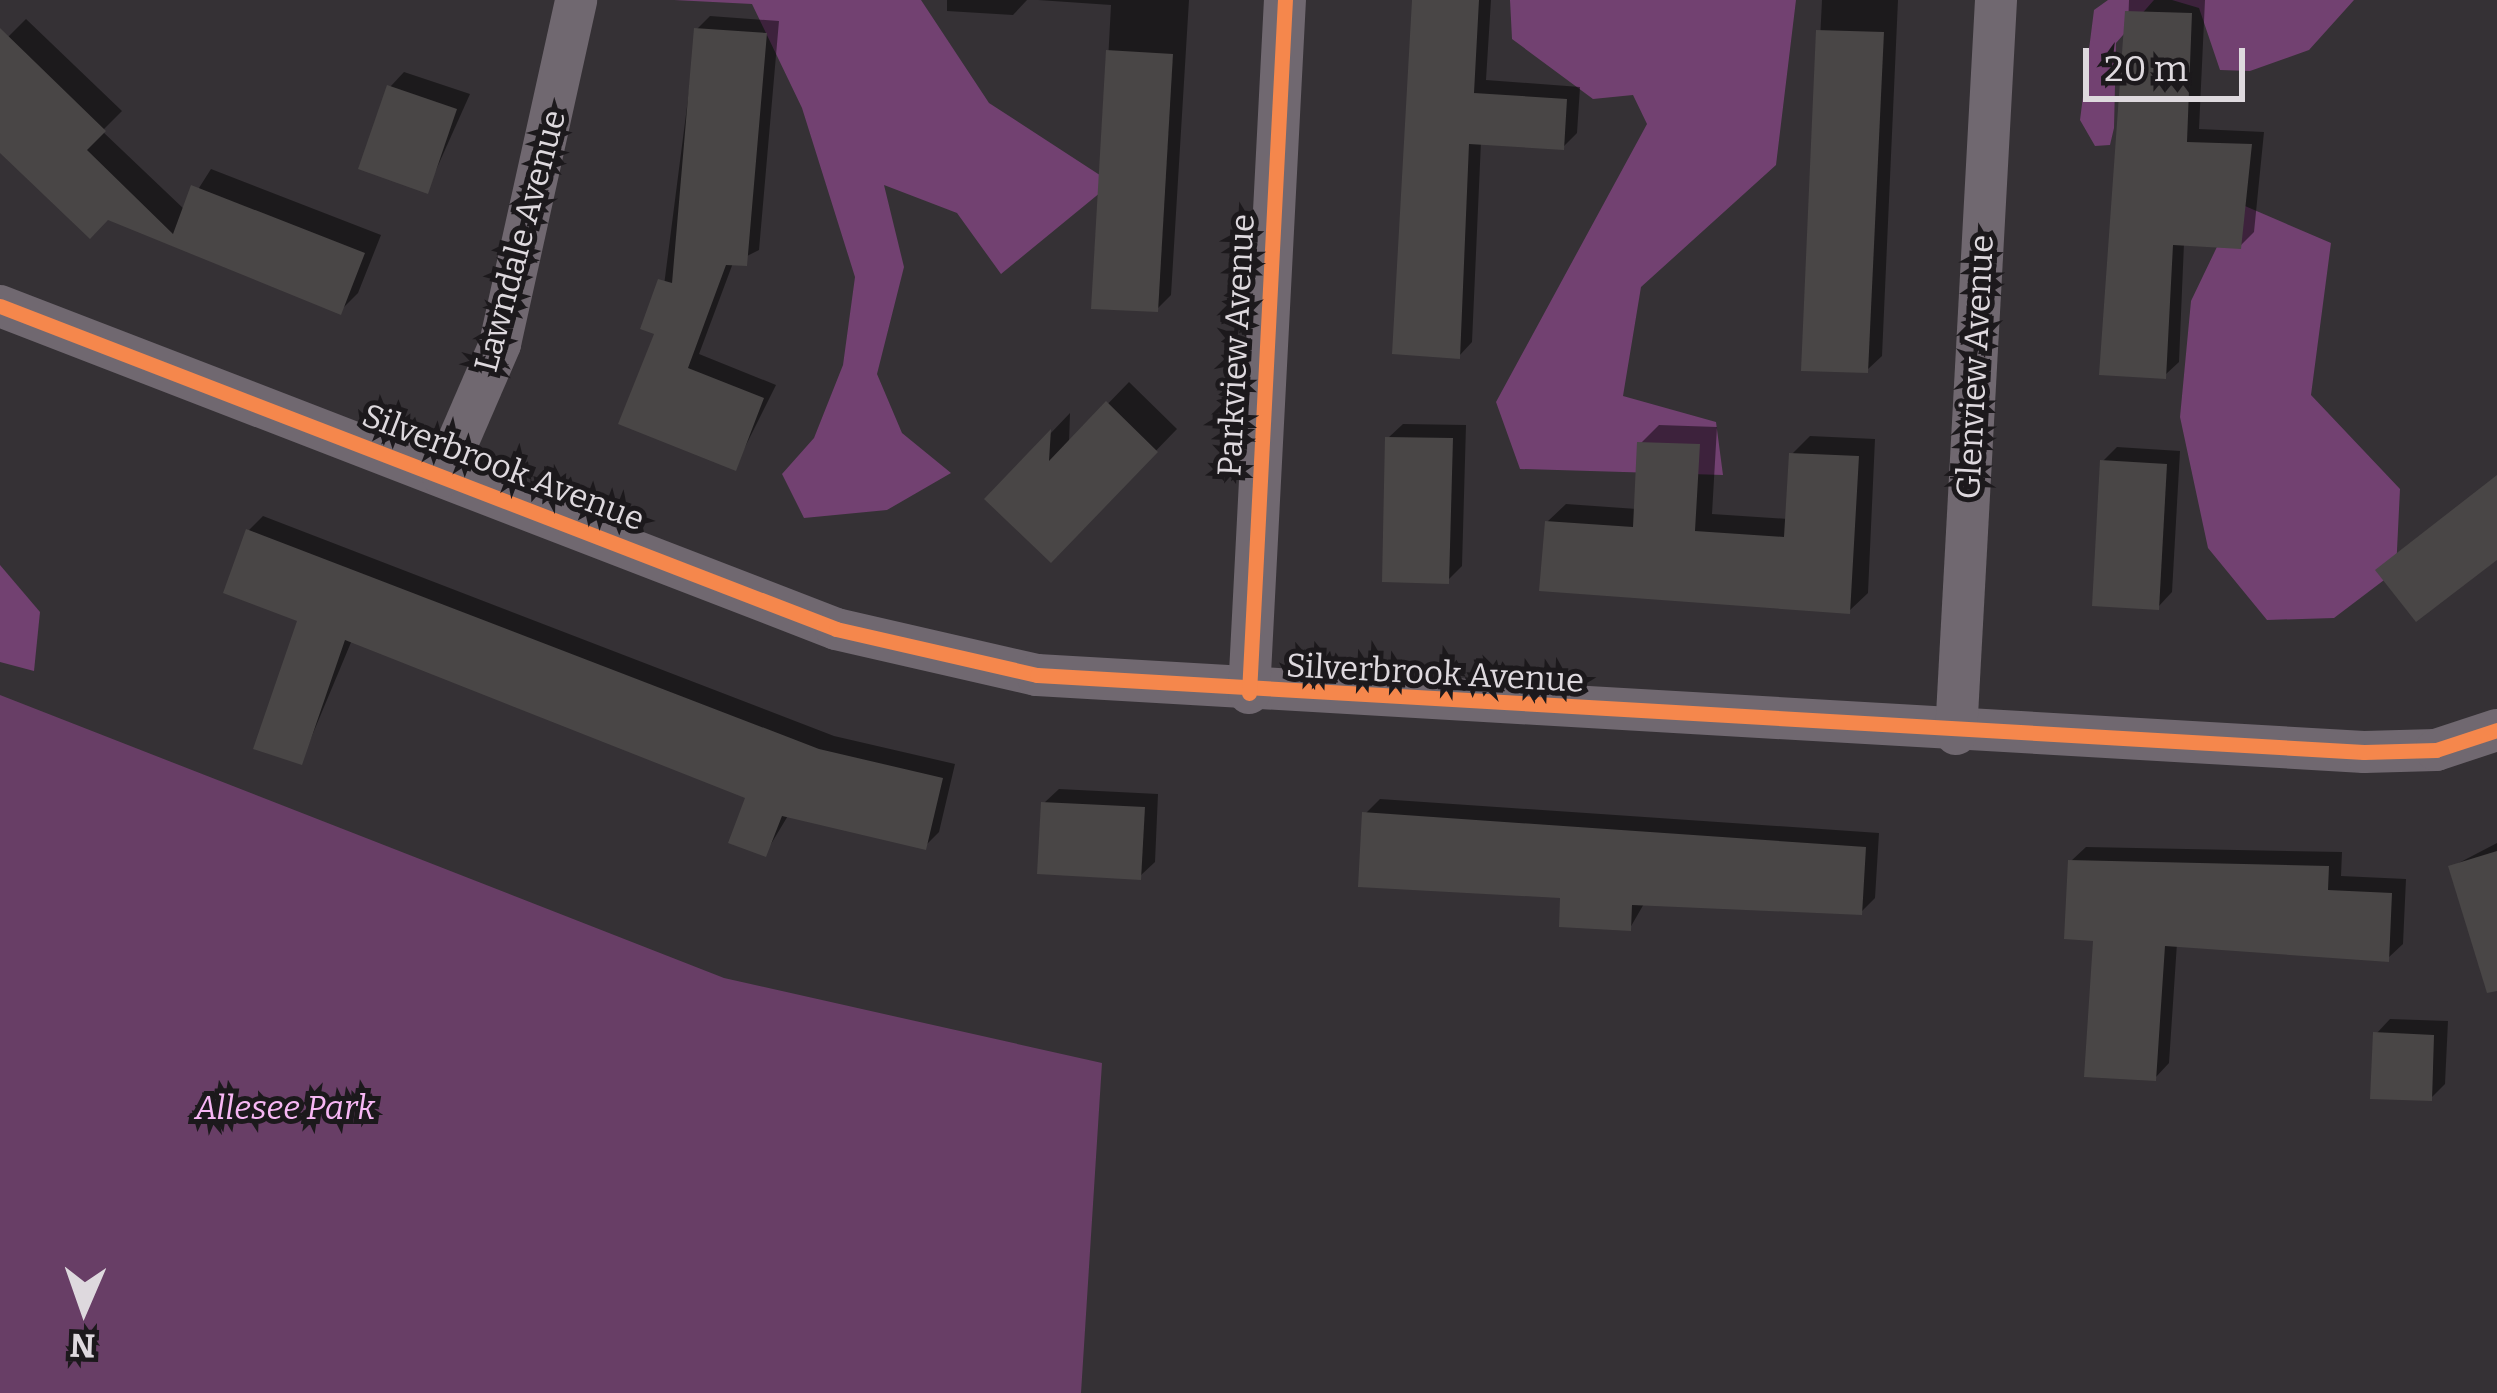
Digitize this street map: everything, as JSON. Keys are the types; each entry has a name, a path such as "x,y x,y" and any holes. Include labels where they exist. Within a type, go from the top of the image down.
{"street":[{"name":"Lawndale Avenue","path":"443,476 500,344 576,0"},
{"name":"Parkview Avenue","path":"1249,693 1285,0"},
{"name":"Glenview Avenue","path":"1956,734 1996,0"},
{"name":"Silverbrook Avenue","path":"0,306 933,656 1249,693 1956,734 2382,752 2497,730"}],"green space":[{"name":"Allesee Park","path":"0,695 724,978 1102,1063 1081,1393 0,1393"}],"shaded area":[{"path":"674,0 921,0 989,103 1112,183 1001,274 957,213 884,185 904,267 877,374 902,433 951,473 887,510 804,518 782,474 814,438 843,365 855,277 802,108 752,4"},
{"path":"1510,0 1796,0 1776,165 1641,287 1623,396 1716,422 1723,475 1520,469 1496,402 1647,124 1633,95 1593,99 1512,39"},
{"path":"2108,0 2154,0 2116,43 2114,128 2110,145 2095,146 2080,120 2094,10"},
{"path":"2172,0 2354,0 2309,50 2250,71 2220,70 2199,8"},
{"path":"2238,203 2331,243 2311,395 2400,489 2396,571 2334,618 2267,620 2208,548 2180,417 2191,301"},
{"path":"0,565 40,612 34,671 0,662"}],"building":[{"path":"1412,0 1479,0 1474,93 1567,99 1564,150 1469,144 1460,359 1392,354"},
{"path":"2125,11 2192,13 2187,142 2252,144 2241,249 2173,245 2166,379 2099,375"},
{"path":"0,28 106,131 87,150 173,234 191,185 365,253 341,315 108,220 90,239 0,153"},
{"path":"694,28 767,33 747,266 726,265 688,368 764,398 736,471 618,424 654,334 640,329 658,279 672,283"},
{"path":"1816,30 1884,32 1868,373 1801,371"},
{"path":"1106,50 1173,54 1158,312 1091,309"},
{"path":"387,85 457,109 428,194 358,169"},
{"path":"1106,401 1158,452 1051,563 984,499 1051,429 1049,461"},
{"path":"1385,437 1453,438 1449,584 1382,582"},
{"path":"1637,442 1700,444 1695,531 1784,537 1789,453 1859,456 1850,614 1539,591 1545,521 1633,527"},
{"path":"2100,460 2167,464 2159,610 2092,606"},
{"path":"2497,475 2497,560 2416,622 2375,570"},
{"path":"246,529 819,749 943,778 926,850 782,816 766,857 728,843 745,798 345,640 302,765 253,749 297,621 223,593"},
{"path":"1041,802 1145,807 1141,880 1037,874"},
{"path":"1362,812 1866,847 1862,915 1632,905 1631,931 1559,927 1560,898 1358,887"},
{"path":"2497,851 2497,991 2487,993 2448,866"},
{"path":"2068,860 2329,866 2328,890 2392,893 2389,962 2165,946 2156,1081 2084,1077 2093,941 2064,939"},
{"path":"2373,1032 2434,1035 2432,1101 2370,1099"}],"cycle path":[{"path":"1249,693 1285,0"},
{"path":"0,306 836,629 1037,675 2364,752 2436,750 2497,730"}]}
